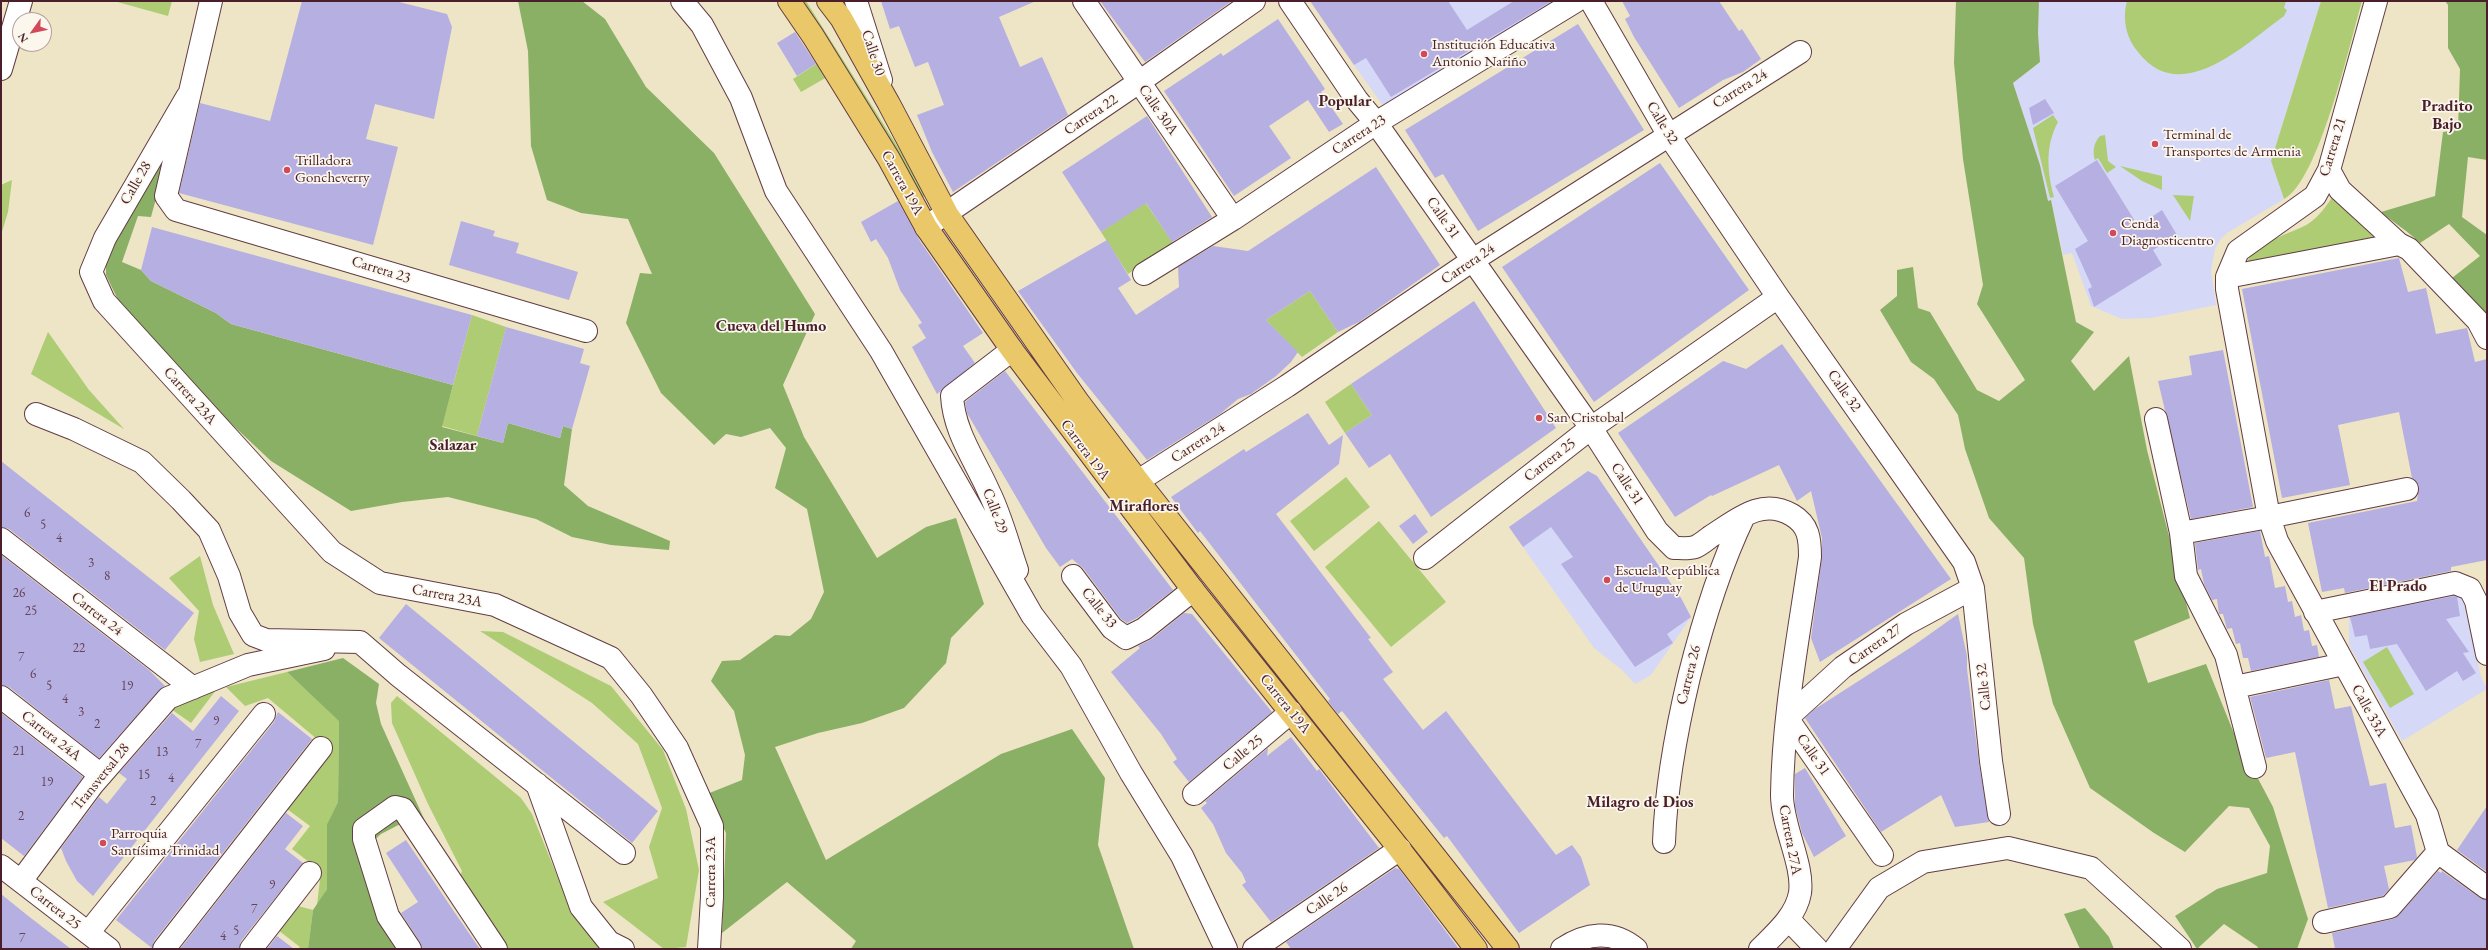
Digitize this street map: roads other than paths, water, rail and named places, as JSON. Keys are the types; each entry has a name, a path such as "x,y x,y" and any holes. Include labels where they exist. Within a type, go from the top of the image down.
{"main road":[{"name":"Carrera 19A","path":"789,1 813,36 889,159 926,227 1012,350 1193,590 1400,849 1476,949"},
{"name":"Carrera 19A","path":"828,1 841,18 889,104 947,214 1079,403 1138,481 1508,949"}],"street":[{"path":"1,69 21,1"},
{"name":"Calle 28","path":"176,210 166,196 211,1"},
{"path":"682,1 702,25 740,98 776,191 881,350 1032,614 1071,666 1131,773 1182,856 1226,949"},
{"name":"Calle 30","path":"856,1 889,104"},
{"name":"Calle 30A","path":"1084,1 1233,219"},
{"name":"Carrera 22","path":"926,227 1140,82 1254,1"},
{"name":"Calle 31","path":"1290,1 1357,100 1376,123 1590,428 1658,531 1674,548 1695,547 1744,516 1764,507 1773,507 1798,519 1810,534 1810,557 1787,718 1882,855"},
{"name":"Carrera 23","path":"1144,274 1233,219 1376,123 1576,1"},
{"name":"Calle 32","path":"1591,1 1668,134 1778,297 1964,562 1973,588 1991,761 1999,814"},
{"name":"Carrera 21","path":"2227,277 2238,251 2315,196 2329,170 2376,1"},
{"name":"Carrera 24","path":"1138,481 1287,386 1473,260 1668,134 1800,52"},
{"name":"Calle 28","path":"91,272 104,238 188,97"},
{"path":"2329,170 2340,190 2399,244 2409,249 2478,321 2487,338"},
{"name":"Carrera 23","path":"176,210 586,331"},
{"path":"2227,277 2399,244"},
{"name":"Carrera 23A","path":"91,272 104,301 332,552 380,583 496,605 611,658 641,695 677,748 712,826 712,897 709,949"},
{"name":"Calle 33A","path":"2227,277 2232,318 2269,517 2277,541 2427,815 2438,852"},
{"name":"Carrera 25","path":"1424,558 1590,428 1778,297"},
{"name":"Calle 29","path":"1012,350 952,396 952,410 958,431 990,493 1032,614"},
{"path":"36,414 74,429 142,462 181,500 209,530 229,576 240,613 252,635 266,640 360,642 398,675 624,853"},
{"path":"2156,419 2181,533 2186,576 2226,655 2255,767"},
{"path":"2181,533 2407,489"},
{"name":"Carrera 26","path":"1664,842 1665,804 1672,752 1703,620 1725,556 1744,516"},
{"name":"Carrera 24","path":"1,539 193,688"},
{"name":"Calle 33","path":"1073,576 1112,628 1126,638 1144,629 1193,590"},
{"path":"2315,612 2454,583 2470,589 2476,602 2487,654"},
{"name":"Carrera 27","path":"1787,718 1850,663 1906,624 1973,588"},
{"name":"Transversal 28","path":"21,881 101,775 168,698 248,665 360,642"},
{"path":"2235,687 2344,664"},
{"name":"Carrera 24A","path":"1,697 101,775"},
{"name":"Calle 25","path":"1194,794 1291,712"},
{"path":"88,933 264,714"},
{"name":"Carrera 27A","path":"1760,949 1788,920 1800,892 1796,860 1785,825 1782,796 1787,718"},
{"path":"164,949 321,748"},
{"path":"537,784 581,907 610,942 624,949"},
{"path":"410,949 388,916 364,839 364,829 395,807 403,809 496,949"},
{"path":"1835,949 1879,888 1923,862 2008,848 2090,868 2180,949"},
{"name":"Calle 26","path":"1254,949 1400,849"},
{"path":"2324,922 2390,907 2438,852 2487,888"},
{"name":"Carrera 25","path":"1,866 109,949"},
{"path":"250,949 310,873"},
{"path":"1788,920 1817,949"},
{"path":"1562,949 1573,941 1590,935 1603,934 1627,942 1636,949"}],"place":[{"name":"Institución Educativa Antonio Nariño","path":"1424,54"},
{"name":"Terminal de Transportes de Armenia","path":"2155,144"},
{"name":"Trilladora Goncheverry","path":"287,170"},
{"name":"Cenda Diagnosticentro","path":"2113,233"},
{"name":"San Cristobal","path":"1539,418"},
{"name":"Escuela República de Uruguay","path":"1607,580"},
{"name":"Parroquia Santísima Trinidad","path":"103,843"}],"district":[{"name":"Popular","path":"1345,102"},
{"name":"Pradito Bajo","path":"2447,116"},
{"name":"Cueva del Humo","path":"771,327"},
{"name":"Salazar","path":"453,446"},
{"name":"Miraflores","path":"1144,507"},
{"name":"El Prado","path":"2398,587"},
{"name":"Milagro de Dios","path":"1640,803"}]}
